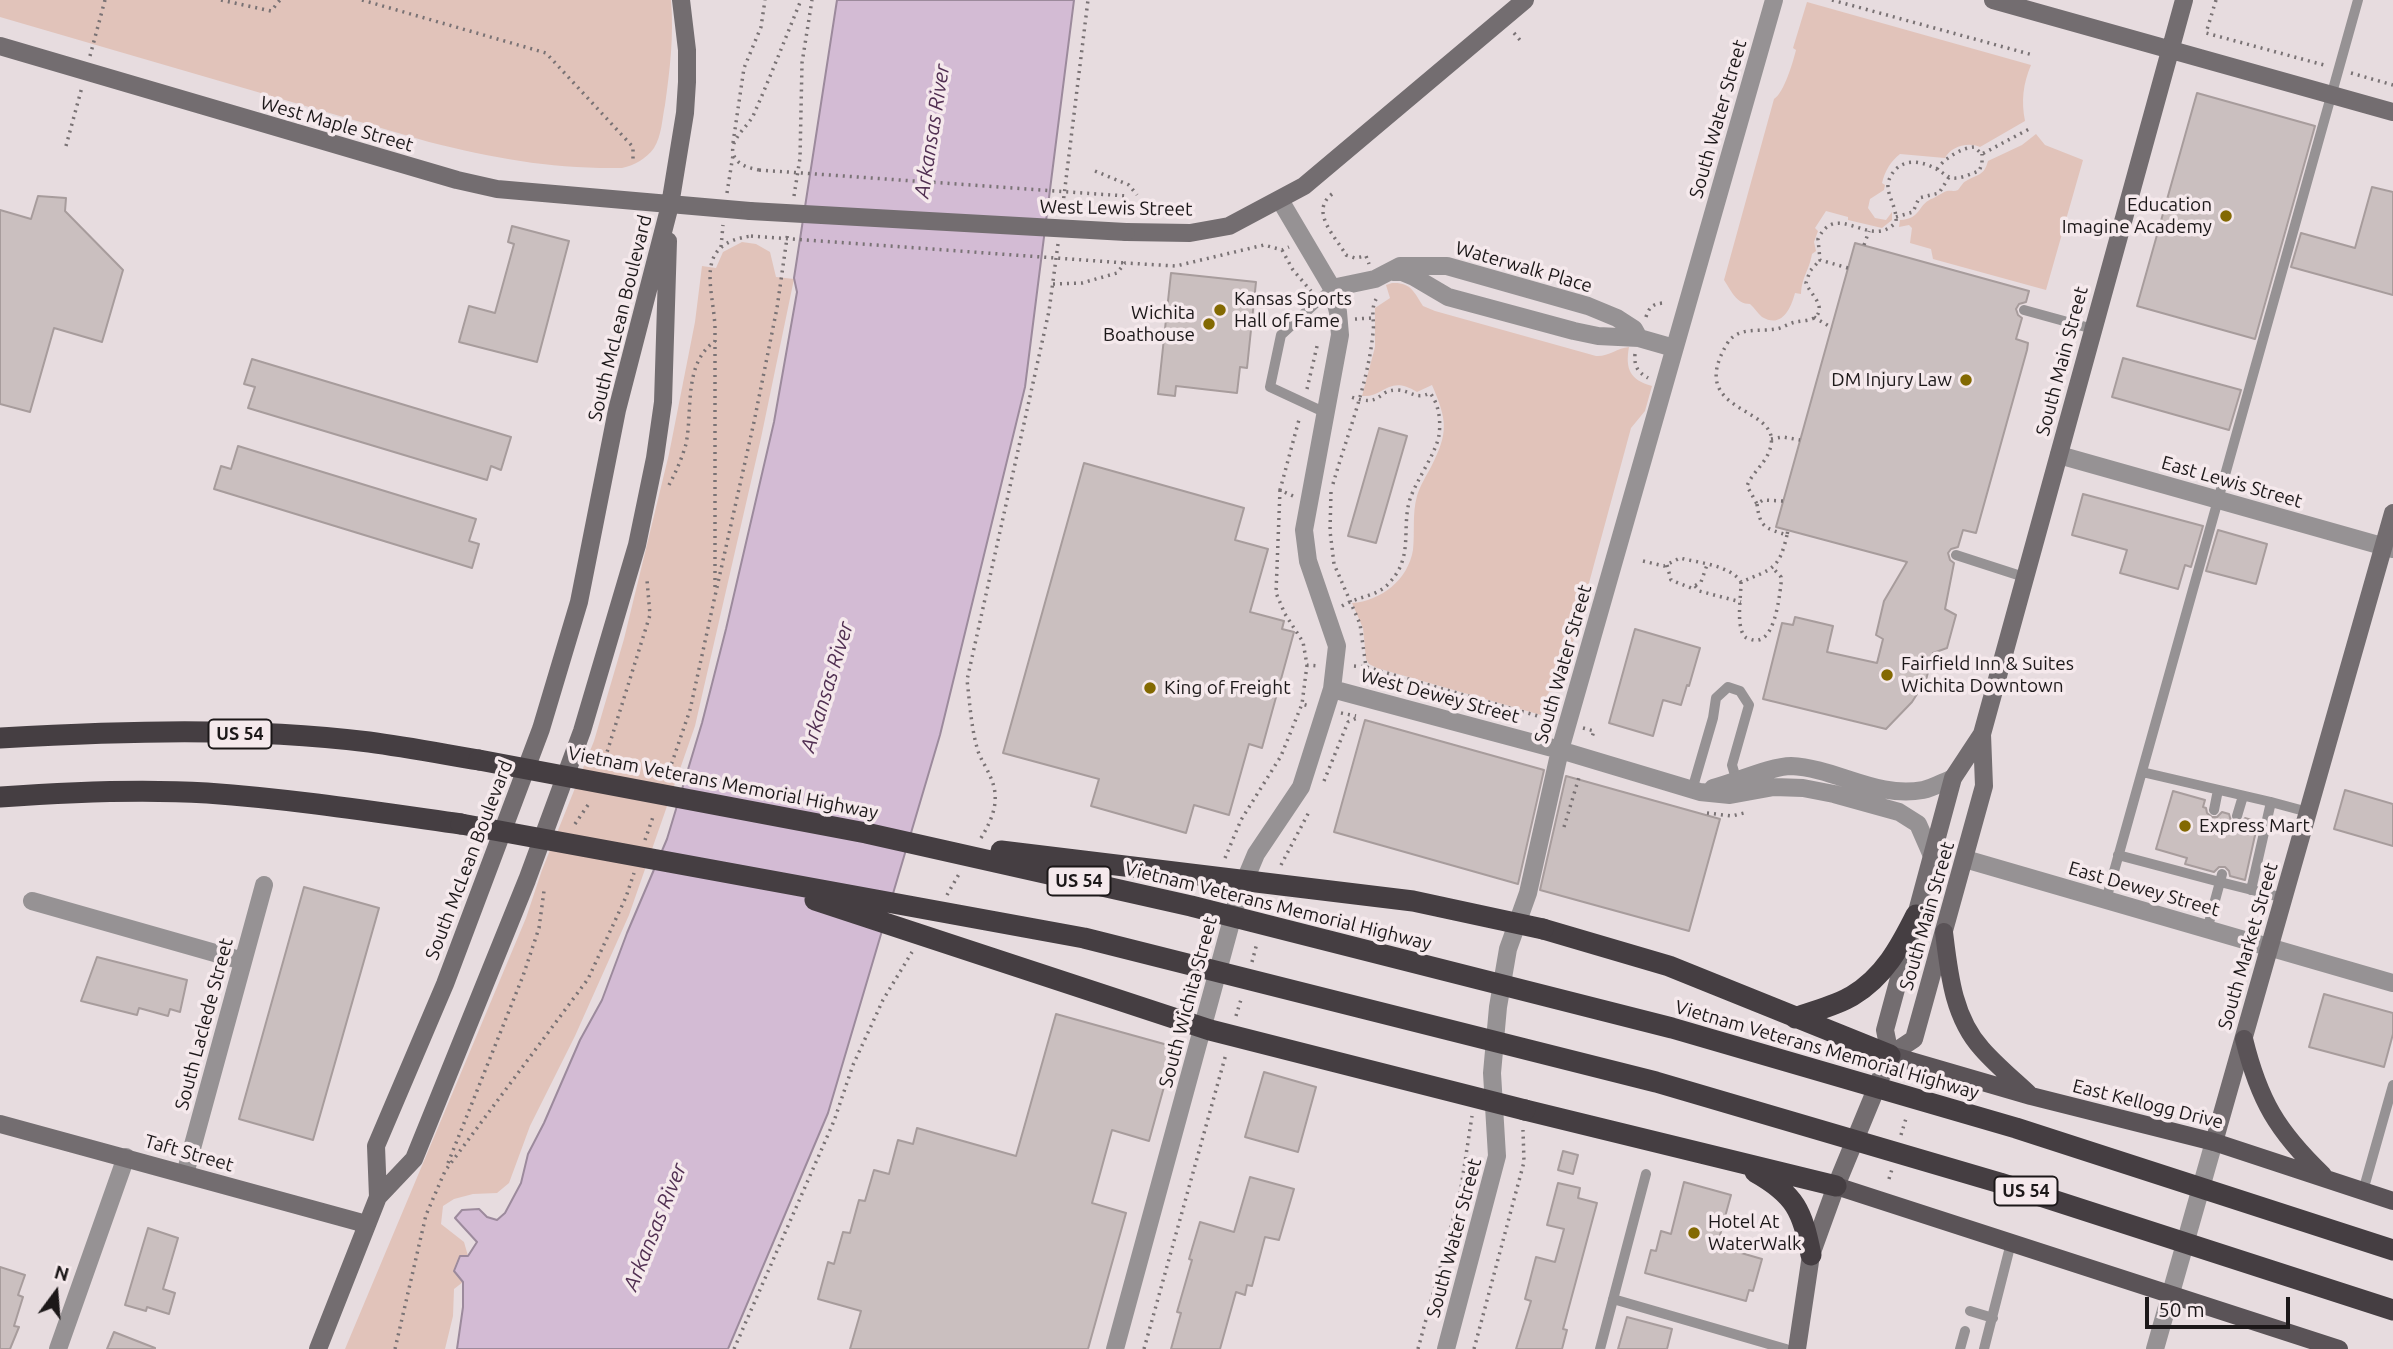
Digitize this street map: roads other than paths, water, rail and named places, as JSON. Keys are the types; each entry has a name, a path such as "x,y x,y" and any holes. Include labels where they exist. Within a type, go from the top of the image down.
{"highway":[{"name":"Vietnam Veterans Memorial Highway","path":"0,738 126,731 270,734 368,742 480,760 866,833 1191,906 1672,1028 2016,1128 2393,1250"},
{"name":"US 54","path":"0,797 129,792 206,793 330,806 461,824 1084,937 1656,1082 2000,1183 2393,1310"},
{"path":"866,833 1158,872 1413,901 1543,929 1669,966 1890,1055"},
{"path":"743,877 1210,1030 1836,1186"},
{"path":"1795,1018 1851,997 1881,974 1898,951 1916,915"},
{"path":"1735,1161 1777,1184 1795,1203 1811,1255"}],"main road":[{"path":"1944,932 1951,986 1964,1024 1981,1048 2031,1096"},
{"path":"2244,1039 2254,1078 2273,1115 2294,1147 2328,1180"},
{"name":"East Kellogg Drive","path":"1890,1055 2031,1096 2214,1142 2393,1200"},
{"path":"1836,1186 2333,1348"}],"street":[{"path":"670,205 686,93 687,50 681,0"},
{"name":"West Lewis Street","path":"670,205 1126,232 1190,233 1229,226 1304,186 1525,0"},
{"name":"South Water Street","path":"1446,1349 1497,1156 1492,1073 1508,949 1528,892 1567,724 1774,0"},
{"path":"1993,0 2393,112"},
{"name":"South Main Street","path":"1890,1055 1914,1039 1965,859 1984,786 1982,734 2184,0"},
{"name":"West Maple Street","path":"0,46 457,180 497,189 670,205"},
{"name":"South Wichita Street","path":"1115,1349 1238,897 1256,854 1301,787 1332,689 1337,646 1308,561 1304,530 1340,335 1338,312 1332,288 1280,200"},
{"name":"South McLean Boulevard","path":"377,1197 376,1146 450,972 541,729 564,653 579,602 617,410 670,205"},
{"name":"South McLean Boulevard","path":"318,1349 377,1197 414,1159 527,880 582,731 637,545 657,444 663,402 670,205"},
{"name":"Waterwalk Place","path":"1382,275 1400,266 1447,266 1588,306 1617,318 1634,329 1639,338"},
{"name":"Waterwalk Place","path":"1332,288 1402,272 1448,297 1574,331 1598,336 1639,338 1674,348"},
{"name":"East Lewis Street","path":"2059,455 2388,548"},
{"name":"South Market Street","path":"2155,1349 2308,811 2388,548 2393,513"},
{"name":"West Dewey Street","path":"1332,689 1560,750 1696,791 1730,795 1774,787 1793,788 1834,794 1899,812 1918,824 1932,856"},
{"name":"South Main Street","path":"1797,1349 1811,1255 1890,1055 1885,1030 1953,778 1982,734"},
{"path":"1696,791 1788,766 1808,768 1901,792 1924,790 1953,778"},
{"name":"East Dewey Street","path":"1965,859 2393,983"},
{"name":"South Laclede Street","path":"185,1174 264,885"},
{"path":"32,901 243,961"},
{"name":"Taft Street","path":"0,1124 366,1224"},
{"path":"58,1349 126,1157"}],"lane":[{"path":"2106,900 2358,0"},
{"path":"1326,413 1270,387 1281,335 1332,288"},
{"path":"2024,310 2093,330"},
{"path":"1956,555 2024,577"},
{"path":"1696,791 1716,698 1728,687 1740,691 1749,705 1732,765 1737,782"},
{"path":"2142,772 2308,811"},
{"path":"2214,810 2218,790"},
{"path":"2237,816 2244,796"},
{"path":"2251,890 2271,802"},
{"path":"2119,855 2198,872 2284,898"},
{"path":"2207,930 2221,878"},
{"path":"2363,1191 2393,1085"},
{"path":"1600,1349 1646,1174"},
{"path":"1984,1349 2011,1243"},
{"path":"1613,1299 1786,1349"},
{"path":"1970,1311 1993,1318"}],"water":[{"name":"Arkansas River","path":"837,0 1074,0 1025,387 940,735 828,1113 728,1349 457,1349 463,1307 463,1282 454,1271 460,1256 468,1256 477,1242 455,1218 462,1210 479,1209 487,1217 497,1220 505,1213 521,1183 528,1154 580,1040 602,1000 667,839 702,723 774,422 797,292 794,278"}],"place":[{"name":"Education Imagine Academy","path":"2226,216"},
{"name":"Kansas Sports Hall of Fame","path":"1220,310"},
{"name":"Wichita Boathouse","path":"1209,324"},
{"name":"DM Injury Law","path":"1966,380"},
{"name":"Fairfield Inn & Suites Wichita Downtown","path":"1887,675"},
{"name":"King of Freight","path":"1150,688"},
{"name":"Express Mart","path":"2185,826"},
{"name":"Hotel At WaterWalk","path":"1694,1233"}]}
